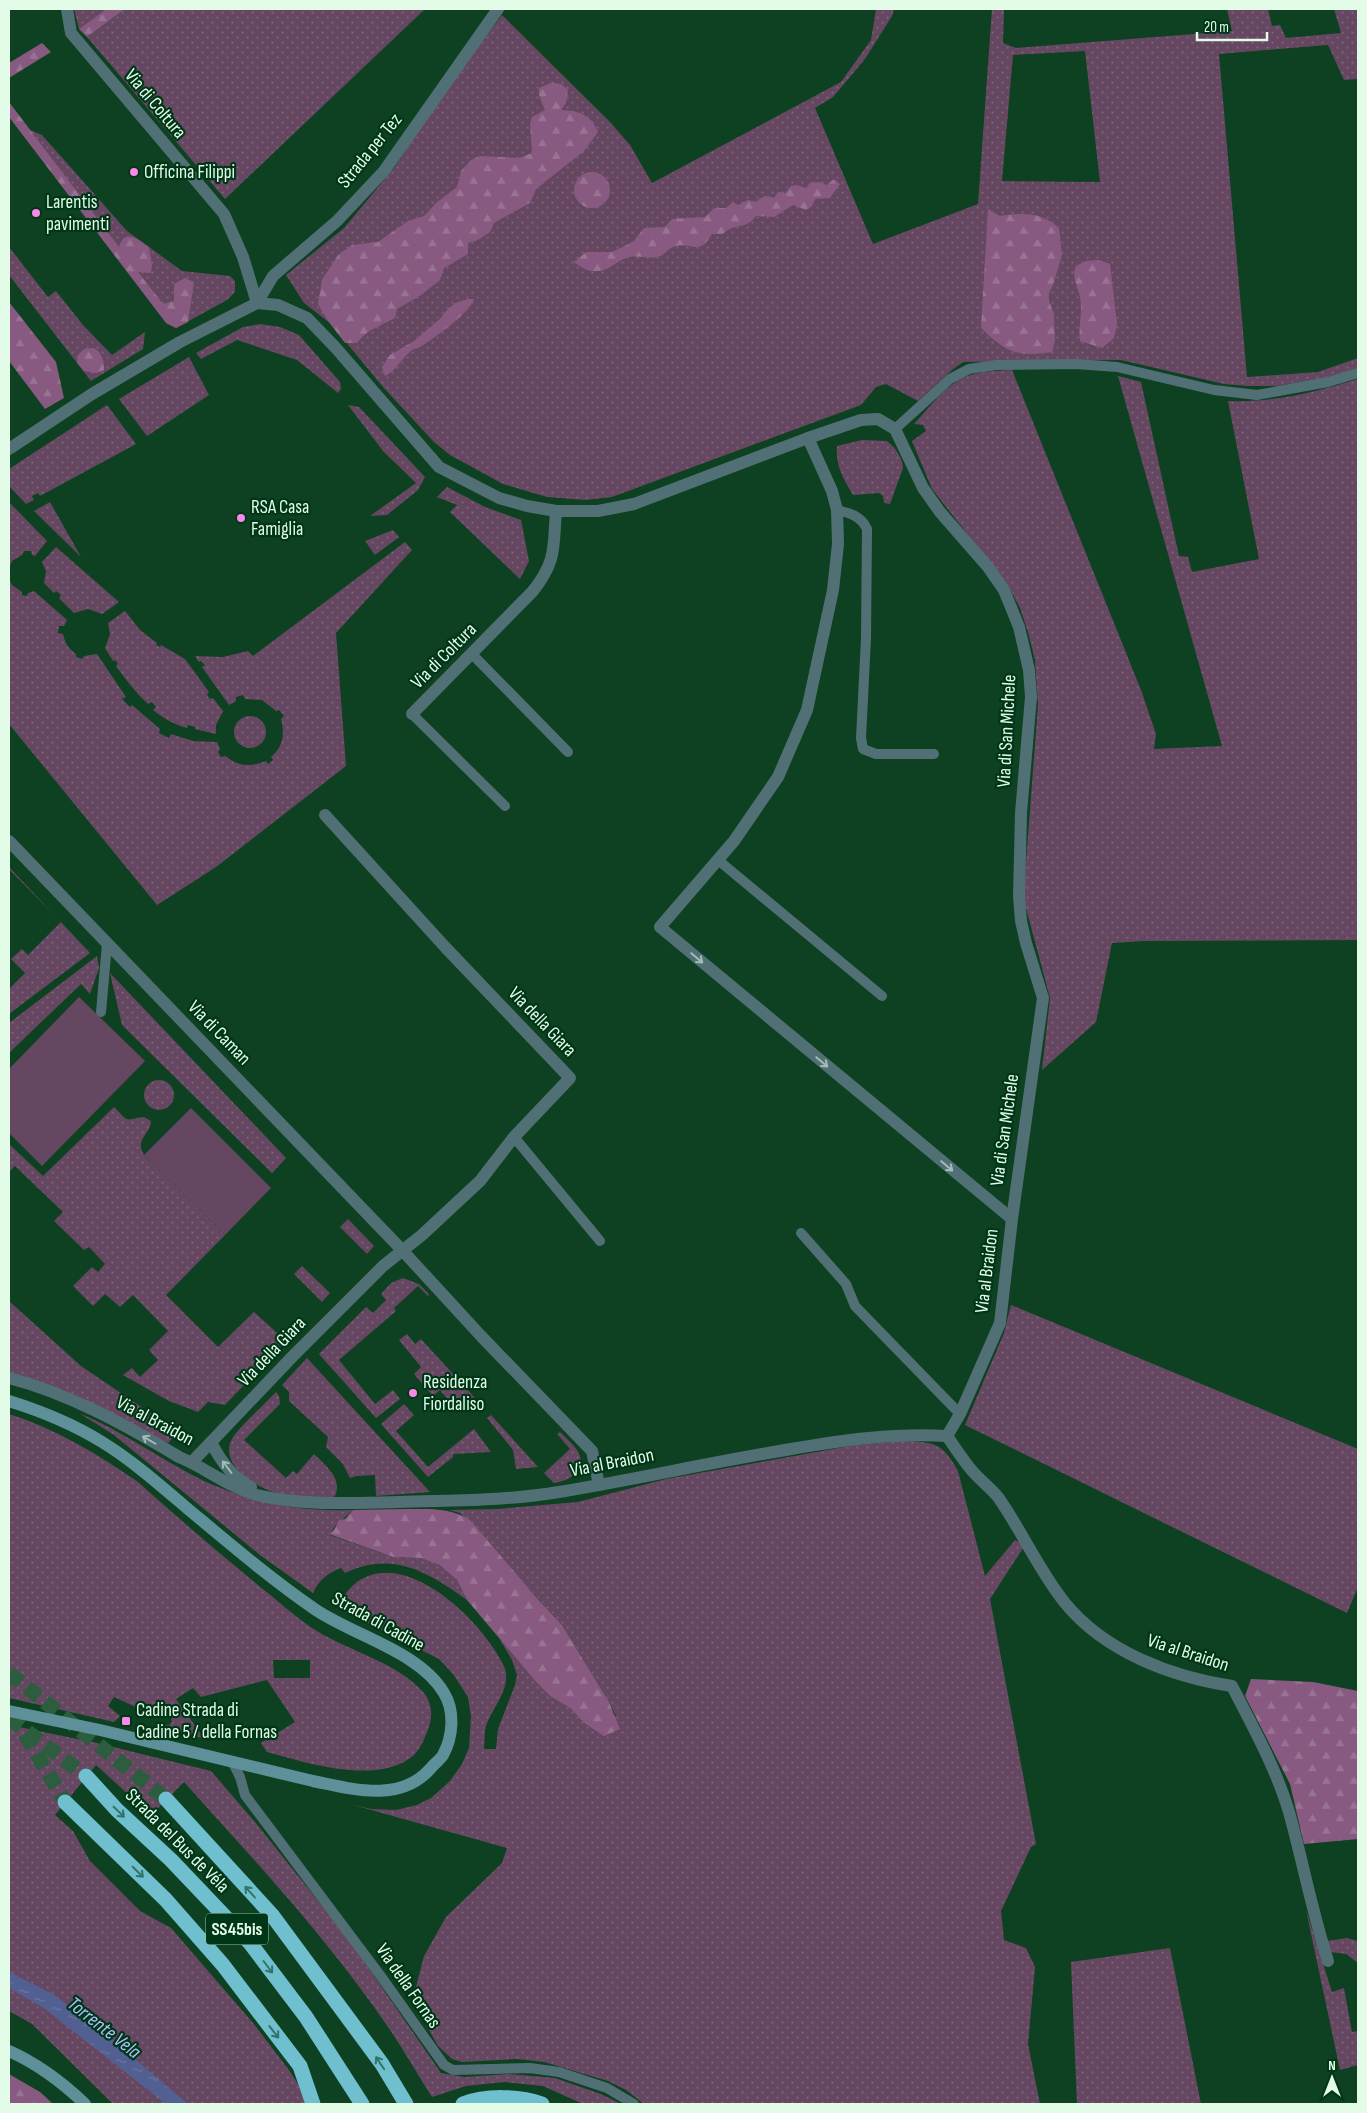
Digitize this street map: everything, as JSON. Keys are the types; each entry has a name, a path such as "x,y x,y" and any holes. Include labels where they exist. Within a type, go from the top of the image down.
{"highway":[{"name":"Strada del Bus de Véla","path":"86,1776 117,1810 171,1860 250,1943 306,2017 362,2104"},
{"name":"Strada del Bus de Véla","path":"166,1799 272,1915 382,2064 406,2104"},
{"path":"65,1802 166,1900 223,1965 300,2066 313,2104"},
{"path":"463,2104 475,2100 506,2099 533,2101 542,2104"}],"street":[{"name":"Via di Coltura","path":"67,9 71,33 224,214 243,257 257,303"},
{"name":"Strada per Tez","path":"257,303 273,276 337,221 384,171 498,9"},
{"path":"9,449 92,394 180,342 257,303 278,305 307,318 330,341 439,467 499,498 556,511 598,511 634,504 808,438 870,418 888,423 895,429"},
{"name":"Via di San Michele","path":"895,429 923,488 957,534 988,567 1004,590 1019,627 1029,670 1031,697 1021,813 1019,896 1021,921 1026,943 1043,998 1012,1219"},
{"name":"Via di San Michele","path":"808,438 832,491 837,510 838,544 833,590 808,710 778,778 734,841 660,927 1012,1219"},
{"name":"Via di Coltura","path":"412,714 533,592 548,570 552,560 556,511"},
{"name":"Via della Giara","path":"192,1462 383,1266 480,1181 514,1137 570,1078 446,948 325,815"},
{"name":"Via di Caman","path":"9,841 402,1250"},
{"name":"Via al Braidon","path":"947,1436 960,1414 1000,1323 1012,1219"},
{"path":"402,1250 592,1451 599,1485"},
{"name":"Via al Braidon","path":"9,1378 53,1392 92,1409 179,1457 192,1462 208,1473 247,1492 328,1503 453,1501 556,1493 761,1454 853,1439 923,1434 947,1436"},
{"name":"Strada di Cadine","path":"9,1401 53,1418 102,1442 150,1478 259,1569 317,1611 415,1662 433,1677 445,1694 451,1713 450,1736 442,1755 417,1781 386,1792 344,1788 100,1730 9,1711"},
{"name":"Via al Braidon","path":"947,1436 969,1468 997,1496 1054,1588 1078,1617 1097,1633 1140,1659 1210,1683 1232,1686 1275,1773 1289,1812 1312,1906 1328,1961"},
{"name":"Via al Braidon","path":"212,1442 216,1453 233,1475 244,1484 281,1498"},
{"path":"9,2051 44,2071 84,2104"}],"lane":[{"path":"895,429 950,379 970,369 997,365 1076,364 1117,367 1214,390 1257,394 1328,382 1358,372"},
{"path":"837,510 851,513 863,521 867,529 866,638 861,738 863,749 876,754 934,754"},
{"path":"472,654 568,752"},
{"name":"Via di Coltura","path":"412,714 505,806"},
{"path":"718,860 882,996"},
{"path":"100,1012 107,944"},
{"path":"514,1137 600,1241"},
{"path":"802,1233 846,1284 855,1306 960,1414"},
{"name":"Via della Fornas","path":"233,1763 240,1777 245,1795 380,1975 444,2065 453,2070 530,2068 559,2072 606,2088 634,2104"}],"shaded area":[{"path":"74,9 106,9 79,29"},
{"path":"125,9 425,9 225,199 87,37"},
{"path":"876,9 894,9 892,16 865,59 833,97 815,108 873,244 978,204 992,9 1004,9 1003,43 1016,48 1232,31 1227,9 1268,9 1272,26 1280,25 1286,38 1341,33 1334,9 1358,9 1358,79 1344,80 1328,45 1219,54 1247,377 1318,372 1358,358 1358,369 1324,378 1277,386 1248,386 1224,384 1121,360 963,362 918,401 886,384 876,387 861,405 612,497 585,500 547,497 503,484 450,455 434,442 383,387 331,324 304,303 286,275 344,228 394,168 452,81 502,15 611,123 630,145 652,183 841,82 871,40","holes":["1085,51 1100,182 1002,181 1013,55"]},
{"path":"30,130 42,135 127,231 182,271 230,276 235,281 235,292 227,300 176,328 166,323 173,319"},
{"path":"9,247 48,297 56,291 83,325 112,355 145,332 143,349 91,381 9,275"},
{"path":"260,324 280,327 299,335 340,382 341,389 338,393 297,360 237,340 201,359 196,353 243,327"},
{"path":"189,357 209,395 147,436 119,399"},
{"path":"1012,370 1141,690 1156,734 1154,749 1222,746 1118,376 1141,382 1179,556 1188,557 1192,572 1259,559 1228,401 1294,396 1358,379 1358,940 1144,941 1112,943 1096,1022 1042,1070 1050,998 1025,904 1024,889 1038,705 1035,660 1020,608 1009,587 932,489 912,441 926,431 923,425 914,424 952,384 978,373"},
{"path":"107,405 136,444 40,496 38,493 32,496 34,500 26,504 9,486 9,469"},
{"path":"348,405 359,407 425,477 418,490 387,515 370,516 416,483 383,451"},
{"path":"862,440 887,441 900,456 903,468 890,504 884,503 883,496 879,493 853,495 843,478 837,460 837,446"},
{"path":"447,487 485,507 521,520 529,561 520,579 450,512 457,505 437,497"},
{"path":"9,502 47,541 35,556 32,555 31,551 24,551 22,555 12,561 9,569"},
{"path":"50,502 81,557 34,511"},
{"path":"393,530 399,537 375,555 365,541"},
{"path":"405,542 412,550 336,633 346,766 216,867 157,905 9,724 9,579 12,585 22,592 22,595 27,596 28,593 34,591 67,620 64,626 59,626 58,633 63,634 67,645 76,654 76,657 82,659 84,656 97,654 126,697 122,699 160,729 159,733 169,738 171,734 193,741 217,742 220,749 218,752 221,757 225,756 240,764 250,765 266,761 268,764 273,760 271,757 278,749 282,740 281,719 284,716 279,710 276,711 262,700 245,699 243,695 236,697 236,701 229,705 202,667 205,665 201,661 199,662 195,656 223,657 248,651 253,656"},
{"path":"56,547 119,602 102,614 88,609 74,613 59,598 61,595 56,591 54,593 44,583 46,571 42,562"},
{"path":"125,611 140,630 157,643 156,645 160,647 161,645 185,659 209,692 207,695 210,699 213,698 223,711 216,725 216,734 195,729 195,727 188,725 187,728 183,727 161,716 153,710 156,707 152,702 148,704 135,691 116,666 118,664 115,660 113,661 105,648 110,634 108,623"},
{"path":"250,716 262,720 266,732 262,744 250,748 238,744 234,732 238,720"},
{"path":"9,867 56,917 9,869"},
{"path":"61,922 90,953 9,1014 9,989 25,973 11,959 22,949 28,955"},
{"path":"97,956 99,968 90,994 81,984 9,1053 9,1023"},
{"path":"110,973 286,1158 272,1173 122,1025"},
{"path":"79,997 145,1061 42,1166 9,1133 9,1069"},
{"path":"159,1080 169,1085 174,1095 169,1105 159,1110 149,1105 144,1095 149,1085"},
{"path":"114,1107 127,1119 144,1117 151,1121 141,1145 144,1155 225,1235 166,1295 218,1347 254,1312 286,1341 225,1405 208,1402 198,1412 169,1401 123,1375 132,1368 140,1377 158,1360 149,1350 168,1331 133,1295 120,1307 105,1294 93,1306 73,1286 92,1267 98,1272 105,1264 89,1247 84,1250 54,1221 63,1212 15,1166 9,1172 9,1144 43,1176"},
{"path":"191,1108 271,1188 225,1235 144,1155"},
{"path":"348,1219 374,1246 367,1254 340,1227"},
{"path":"302,1266 330,1293 322,1302 294,1274"},
{"path":"403,1278 419,1284 429,1294 428,1296 418,1286 394,1308 396,1311 339,1360 375,1404 393,1390 400,1399 376,1418 319,1354 366,1307 373,1313 386,1300 381,1294 391,1283"},
{"path":"9,1301 81,1366 143,1408 180,1430 168,1443 9,1372"},
{"path":"1011,1305 1358,1449 1358,1587 1347,1613 965,1425 1004,1333"},
{"path":"407,1334 415,1344 421,1339 475,1398 458,1411 440,1390 433,1396 414,1374 421,1367 399,1340"},
{"path":"307,1358 430,1492 376,1496 375,1475 350,1478 343,1464 326,1447 328,1437 289,1401 289,1392 282,1385"},
{"path":"276,1392 279,1396 280,1404 244,1440 286,1478 293,1471 297,1474 314,1454 328,1467 335,1478 337,1489 335,1496 331,1498 287,1495 273,1492 247,1478 233,1464 229,1447 233,1437"},
{"path":"404,1404 414,1415 396,1431 428,1467 474,1429 491,1452 453,1454 453,1457 428,1477 381,1424"},
{"path":"79,1413 111,1428 173,1464 222,1489 258,1500 295,1508 353,1510 335,1526 330,1535 393,1557 421,1558 440,1564 457,1580 467,1600 424,1573 394,1564 362,1566 345,1573 341,1568 324,1577 313,1593 260,1555 114,1435"},
{"path":"9,1414 43,1427 76,1443 138,1482 228,1560 309,1626 385,1664 413,1682 427,1698 431,1717 425,1738 414,1755 399,1764 382,1769 363,1771 322,1766 267,1752 261,1743 295,1722 267,1680 201,1697 193,1688 176,1699 202,1738 159,1727 169,1725 172,1722 171,1718 153,1715 114,1697 108,1706 120,1716 114,1722 9,1698","holes":["273,1660 310,1660 310,1678 274,1678"]},
{"path":"491,1415 538,1467 516,1469 513,1450 487,1418"},
{"path":"560,1432 577,1450 581,1463 576,1473 571,1477 554,1483 544,1473 570,1449 557,1434"},
{"path":"904,1441 923,1442 937,1446 953,1462 958,1471 985,1576 1015,1540 1025,1545 990,1599 1036,1844 1031,1847 1001,1911 1004,1940 1026,1948 1035,1967 1028,2044 1040,2104 644,2104 626,2090 608,2081 544,2062 517,2059 462,2062 452,2059 438,2046 414,2003 415,1991 424,1956 446,1917 502,1863 507,1848 350,1804 371,1809 396,1810 417,1805 431,1798 450,1781 462,1764 469,1748 471,1716 468,1697 453,1674 439,1659 339,1609 345,1594 357,1582 376,1574 395,1573 416,1579 436,1590 472,1621 486,1637 505,1669 506,1676 503,1691 485,1731 484,1749 496,1749 498,1729 517,1675 512,1660 499,1638 550,1696 570,1708 583,1722 616,1716 562,1625 460,1513 449,1510 497,1509 578,1502 666,1479 856,1445"},
{"path":"9,1725 97,1743 211,1771 255,1822 350,1941 441,2073 464,2077 509,2074 555,2078 601,2094 621,2104 583,2104 543,2086 504,2082 466,2086 432,2097 400,2044 341,1963 290,1901 184,1782 151,1815 96,1765 55,1815 73,1831 90,1861 140,1911 171,1928 253,2023 289,2070 298,2084 306,2104 113,2104 32,2024 9,2011"},
{"path":"1306,1910 1332,1992 1344,1988 1352,2032 1358,2031 1358,2065 1340,2070"},
{"path":"1347,1938 1358,1941 1358,1963 1346,1954 1331,1952 1327,1941"},
{"path":"1170,1948 1201,2104 1077,2104 1071,1962"}],"green space":[{"path":"106,9 125,9 87,37 79,29"},
{"path":"42,43 51,52 9,78 9,63"},
{"path":"551,83 561,84 568,90 566,103 561,110 574,111 588,117 598,132 584,151 536,189 530,203 494,223 490,232 478,240 468,243 468,254 444,268 440,280 421,295 397,309 395,318 370,331 357,343 345,343 318,304 322,280 338,255 352,245 378,242 408,221 424,216 436,203 457,187 461,171 471,160 480,156 519,158 532,153 530,124 532,117 545,110 539,95 539,88"},
{"path":"9,102 119,247 125,238 132,237 149,247 152,265 151,273 138,272 163,304 174,301 174,284 185,278 194,282 188,322 176,328 166,323 9,117"},
{"path":"592,172 599,173 605,177 609,183 609,197 605,203 599,207 592,208 585,207 579,203 575,197 574,190 575,183 579,177 585,173"},
{"path":"834,179 840,184 830,198 815,199 812,206 806,210 793,205 774,217 756,216 752,221 731,228 723,234 712,234 703,245 698,247 679,245 657,257 630,257 602,271 588,270 574,262 586,252 612,252 633,242 644,228 665,227 672,219 705,217 714,208 726,208 733,202 738,205 748,200 756,202 764,197 774,198 778,192 786,193 791,186 797,185 806,188 810,183 819,182 827,185"},
{"path":"988,209 1000,216 1024,214 1038,216 1052,222 1059,228 1062,255 1049,293 1049,301 1054,314 1055,341 1052,352 1029,354 1013,351 998,343 981,328"},
{"path":"1099,260 1110,264 1117,324 1114,338 1102,348 1080,341 1081,303 1074,274 1076,266 1086,261"},
{"path":"474,299 459,318 426,343 412,350 385,376 382,367 390,355 414,341 455,303"},
{"path":"9,302 56,362 64,398 45,409 9,361"},
{"path":"93,348 100,354 104,364 104,370 97,373 84,371 77,363 78,355 84,349"},
{"path":"430,1509 455,1513 470,1520 562,1625 609,1702 620,1729 604,1736 583,1722 570,1708 550,1696 467,1600 457,1580 440,1565 421,1558 393,1557 329,1534 334,1530 339,1520 345,1519 353,1510"},
{"path":"1251,1679 1313,1682 1358,1691 1358,1839 1304,1844 1290,1784 1245,1696"},
{"path":"9,2074 40,2092 53,2104 9,2104"}],"water":[{"path":"9,1972 53,1994 101,2030 188,2104 166,2104 45,2009 9,1988"}],"tunnel":[{"path":"9,1673 166,1799"},
{"path":"9,1718 86,1776"},
{"path":"25,1734 65,1802"}],"place":[{"name":"Officina Filippi","path":"134,172"},
{"name":"Larentis pavimenti","path":"36,213"},
{"name":"RSA Casa Famiglia","path":"241,518"},
{"name":"Residenza Fiordaliso","path":"413,1393"},
{"name":"Cadine Strada di Cadine 5 / della Fornas","path":"126,1721"}],"water label":[{"name":"Torrente Vela","path":"104,2028"}]}
